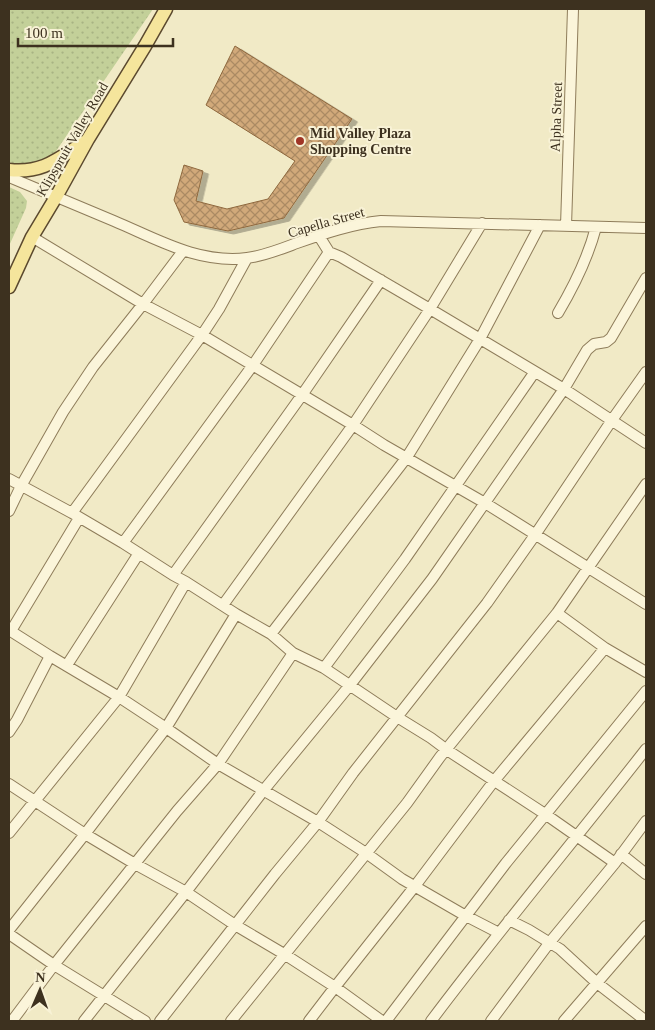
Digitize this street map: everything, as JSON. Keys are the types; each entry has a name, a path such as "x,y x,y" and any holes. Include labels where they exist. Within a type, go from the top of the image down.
{"main road":[{"name":"Klipspruit Valley Road","path":"9,288 32,237 166,9"},
{"path":"9,170 21,172 39,169 88,139"}],"street":[{"name":"Alpha Street","path":"566,226 573,9"},
{"name":"Capella Street","path":"9,178 183,251 215,258 247,258 262,255 345,227 381,221 646,228"},
{"path":"223,606 353,425 430,309 482,223"},
{"path":"271,634 407,457 480,339 540,225"},
{"path":"558,313 570,293 591,248 596,227"},
{"path":"319,236 328,252 341,257 381,280 534,373 564,389 646,443"},
{"path":"32,237 143,304 202,335 384,445 485,503 646,604"},
{"path":"9,511 63,412 93,367 183,251"},
{"path":"124,543 253,366 328,252"},
{"path":"247,258 202,335 76,515 10,631 166,728 218,764 318,822 402,879 499,933"},
{"path":"84,1021 263,791 350,685 432,579 564,389 591,346 596,343 606,342 611,338 646,278"},
{"path":"173,575 302,395 381,280"},
{"path":"160,1021 318,822 353,773 492,596 646,372"},
{"path":"324,668 405,559 534,373"},
{"path":"9,479 124,543 271,634 293,653 324,668 577,837 646,874"},
{"path":"231,1021 557,613 646,484"},
{"path":"67,665 139,553"},
{"path":"9,833 119,698 186,582"},
{"path":"557,613 605,648 646,672"},
{"path":"145,1021 54,965 9,932 166,728 236,614"},
{"path":"309,1021 415,886 494,781 605,648"},
{"path":"12,1021 54,965 177,811 218,764 293,653"},
{"path":"9,732 50,656"},
{"path":"386,1021 545,814 646,691"},
{"path":"431,1021 646,749"},
{"path":"9,784 85,834 186,892 235,925 284,954 335,987 382,1021"},
{"path":"491,1021 550,942 646,822"},
{"path":"509,920 550,942 597,983 646,1021"},
{"path":"564,1021 646,926"}],"green space":[{"path":"9,9 153,9 54,154 48,160 22,166 9,162"},
{"path":"9,187 20,192 27,201 26,208 9,246"}],"building":[{"name":"Mid Valley Plaza Shopping Centre","path":"235,46 352,119 284,218 228,231 184,222 174,200 184,165 203,171 196,201 227,209 268,199 295,161 206,105"}],"place":[{"name":"Mid Valley Plaza Shopping Centre","path":"300,141"}]}
